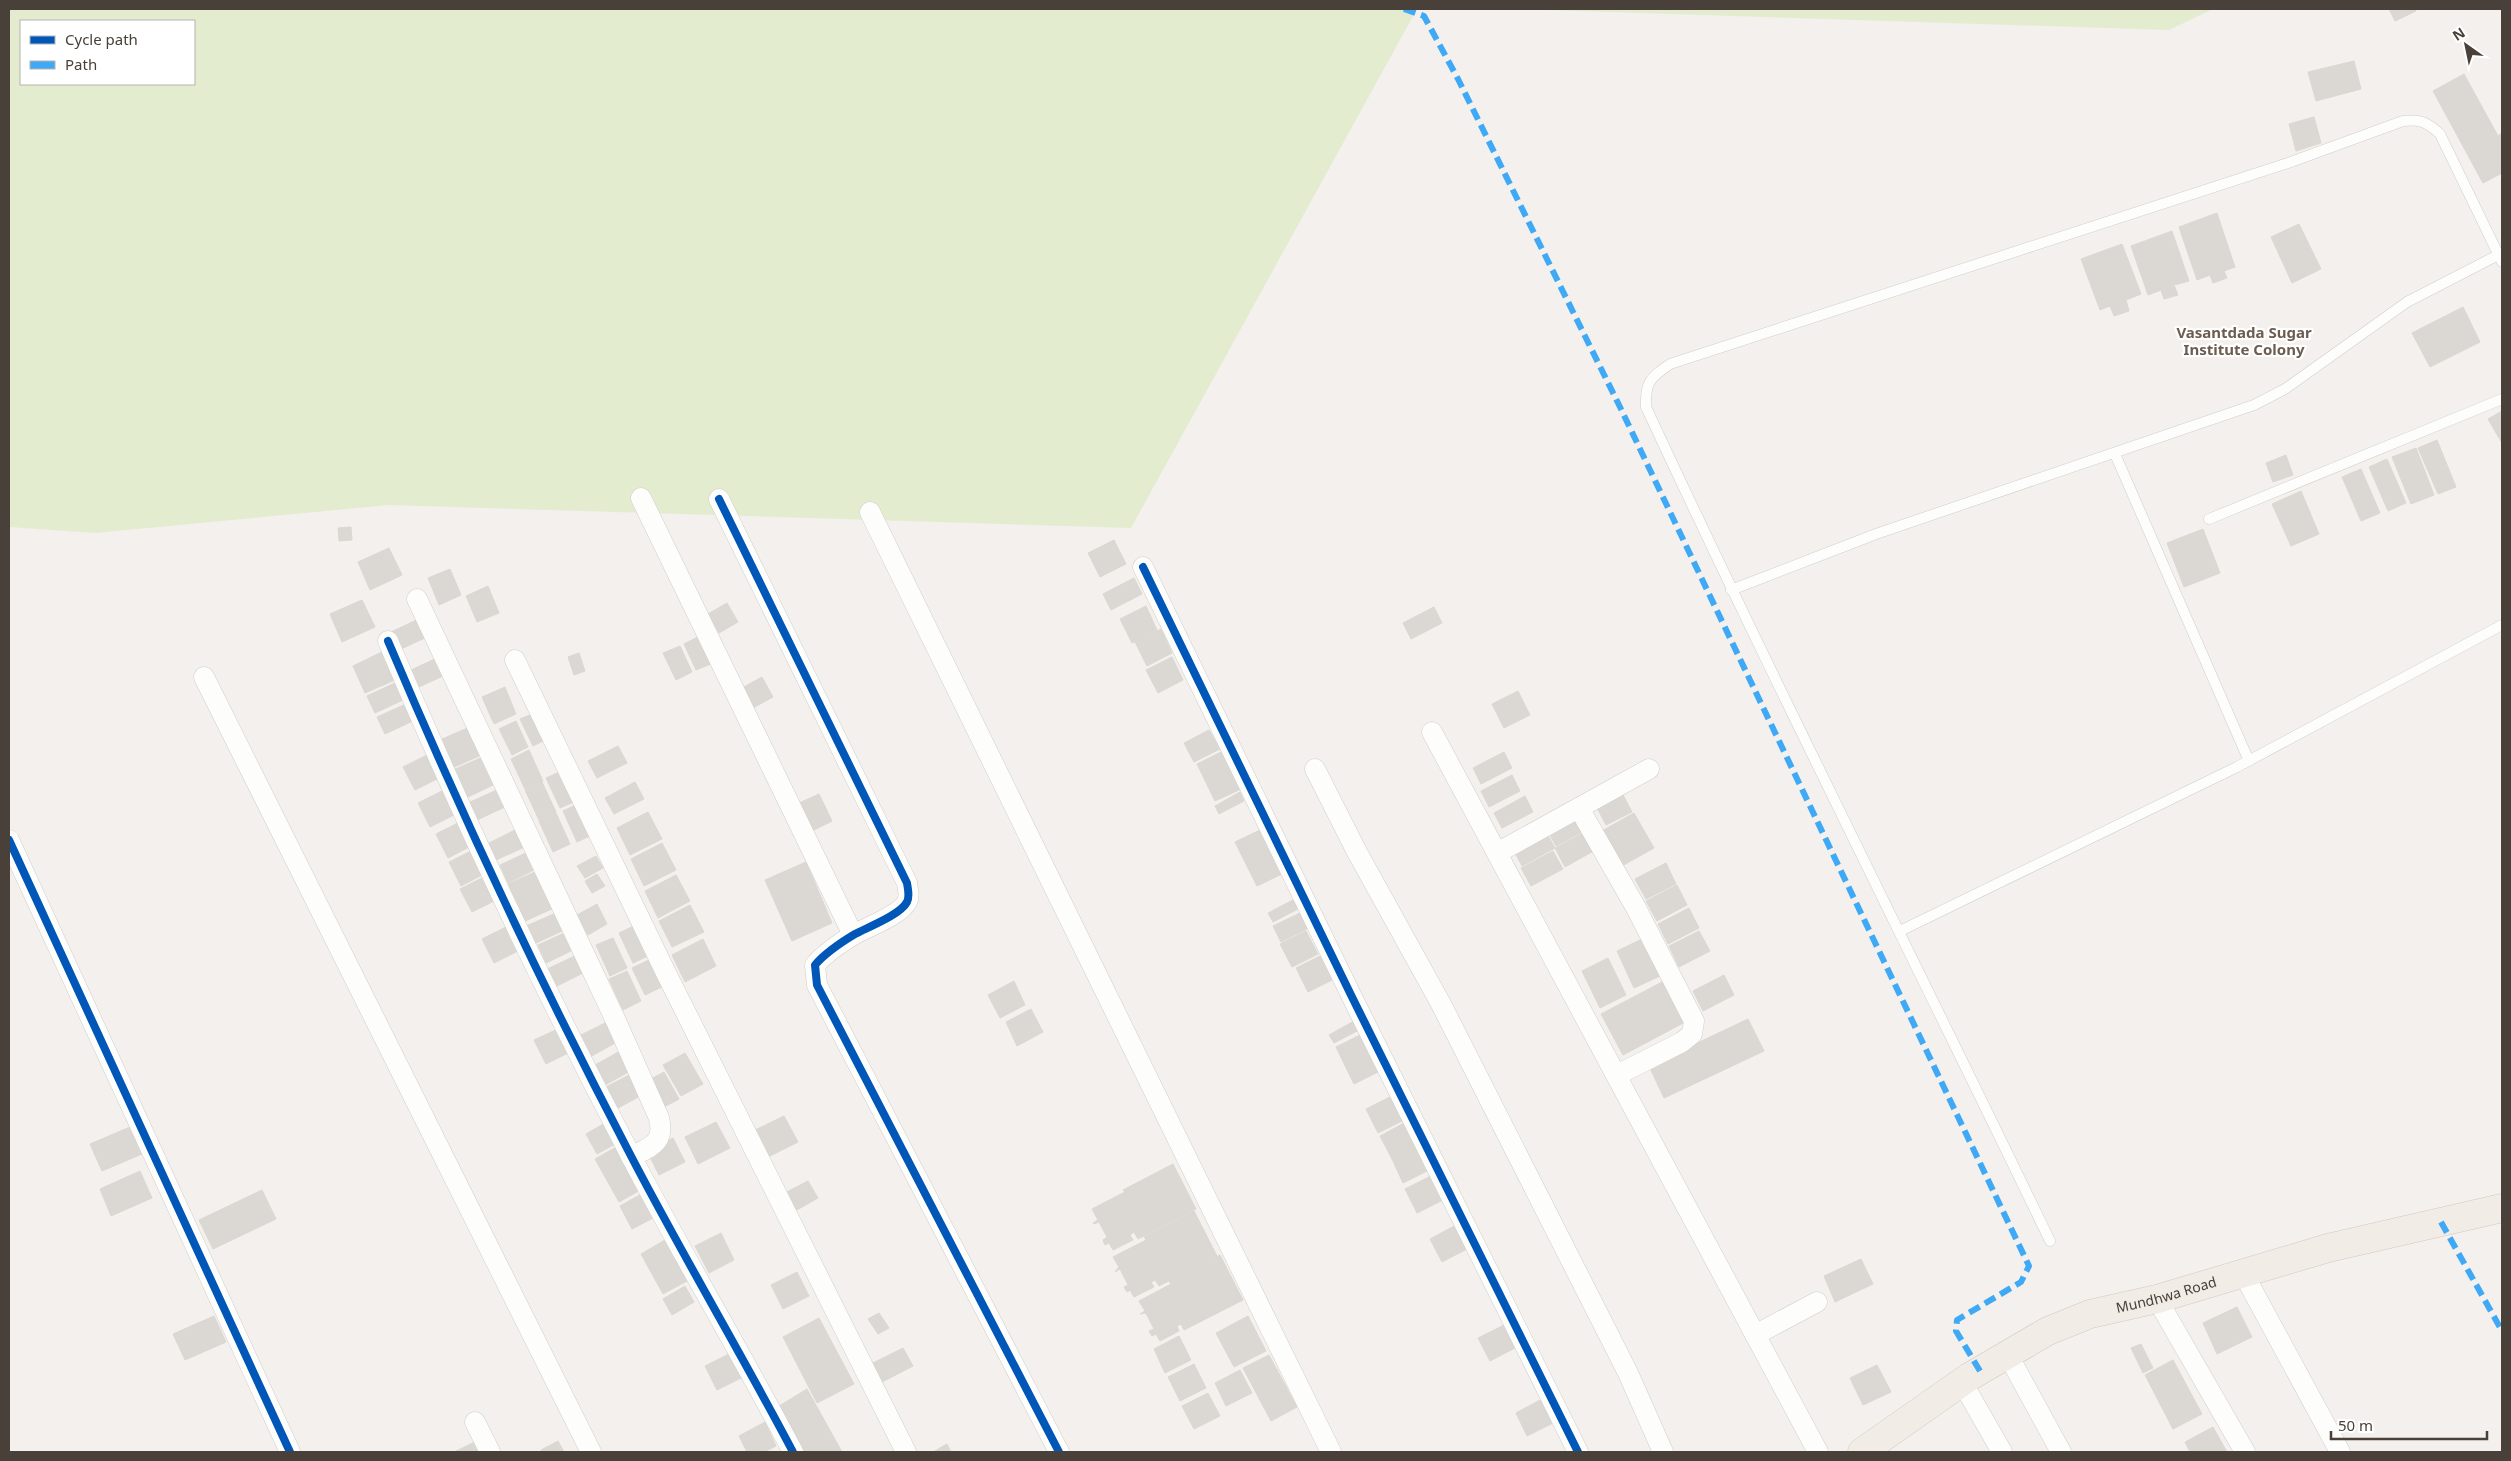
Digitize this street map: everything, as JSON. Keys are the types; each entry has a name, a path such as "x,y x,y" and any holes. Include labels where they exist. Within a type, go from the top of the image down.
{"main road":[{"name":"Mundhwa Road","path":"1862,1452 1962,1382 2048,1331 2090,1314 2157,1298 2328,1248 2502,1208"}],"street":[{"path":"640,498 853,936"},
{"path":"719,499 906,883 909,894 907,902 898,911 853,936 824,955 816,965 817,985 1059,1452"},
{"path":"870,512 1331,1452"},
{"path":"1143,567 1351,995 1578,1452"},
{"path":"417,598 616,1021 655,1109 662,1131 659,1139 631,1157"},
{"path":"388,641 447,780 518,929 631,1157 745,1361 793,1452"},
{"path":"516,660 671,982 906,1452"},
{"path":"204,677 591,1452"},
{"path":"1432,732 1818,1452"},
{"path":"1315,769 1357,852 1441,1004 1628,1373 1663,1452"},
{"path":"1497,853 1648,769"},
{"path":"1579,808 1635,906 1694,1021 1692,1034 1682,1042 1617,1075"},
{"path":"9,840 290,1452"},
{"path":"2243,1273 2340,1452"},
{"path":"2157,1298 2245,1452"},
{"path":"1755,1335 1817,1302"},
{"path":"2008,1355 2060,1452"},
{"path":"1962,1382 2002,1452"},
{"path":"475,1422 490,1452"}],"lane":[{"path":"1731,590 1876,534 2115,454 2254,404 2285,389 2407,302 2501,257 2440,134 2427,122 2418,119 2403,120 2288,164 1670,364 1651,378 1645,390 1646,407 1731,590 1900,931 2050,1241"},
{"path":"2209,519 2502,399"},
{"path":"2115,454 2249,761"},
{"path":"1900,931 2249,761 2502,625"}],"green space":[{"path":"9,9 1417,9 1131,528 389,505 95,533 9,527"},
{"path":"1513,9 2213,9 2169,30"}],"building":[{"path":"2389,9 2415,9 2416,11 2395,21"},
{"path":"2354,61 2361,89 2316,101 2308,72"},
{"path":"2464,74 2498,136 2502,133 2502,173 2483,183 2433,91"},
{"path":"2314,117 2321,143 2296,151 2289,124"},
{"path":"2217,213 2235,267 2224,271 2227,278 2213,283 2210,275 2197,280 2179,227"},
{"path":"2299,224 2321,269 2292,283 2271,237"},
{"path":"2172,231 2189,281 2174,285 2178,295 2164,299 2161,290 2148,295 2131,246"},
{"path":"2122,244 2141,294 2126,300 2129,311 2114,316 2110,306 2100,310 2081,259"},
{"path":"2463,307 2480,342 2430,367 2412,333"},
{"path":"2502,411 2502,443 2488,419"},
{"path":"2437,440 2456,487 2438,494 2418,448"},
{"path":"2416,448 2434,495 2411,504 2392,457"},
{"path":"2286,455 2293,475 2273,482 2266,463"},
{"path":"2387,459 2406,503 2388,511 2369,467"},
{"path":"2361,469 2380,513 2361,521 2342,477"},
{"path":"2301,491 2319,534 2291,546 2272,504"},
{"path":"351,527 352,540 339,541 338,528"},
{"path":"2203,529 2220,573 2184,587 2167,543"},
{"path":"1114,540 1126,564 1100,577 1088,553"},
{"path":"389,548 402,575 370,590 358,562"},
{"path":"450,569 461,595 439,605 428,578"},
{"path":"1134,578 1142,594 1111,610 1103,594"},
{"path":"488,586 499,613 477,622 466,596"},
{"path":"362,600 375,627 342,642 330,614"},
{"path":"727,603 738,622 719,633 708,614"},
{"path":"1146,606 1157,630 1132,643 1120,619"},
{"path":"1434,607 1442,623 1411,639 1403,623"},
{"path":"421,618 429,636 399,650 391,632"},
{"path":"1161,629 1172,653 1147,666 1135,642"},
{"path":"700,636 713,663 696,670 684,644"},
{"path":"680,646 692,672 676,680 663,653"},
{"path":"384,651 397,679 365,693 353,666"},
{"path":"579,653 585,671 574,675 568,657"},
{"path":"439,657 447,674 417,688 409,671"},
{"path":"1172,657 1183,680 1158,693 1146,670"},
{"path":"762,677 773,697 753,708 742,688"},
{"path":"397,682 405,699 375,713 367,696"},
{"path":"505,687 516,714 494,724 482,697"},
{"path":"1518,691 1530,715 1504,728 1492,704"},
{"path":"408,703 415,720 385,734 377,717"},
{"path":"537,712 549,738 533,746 520,719"},
{"path":"516,721 528,747 512,755 499,729"},
{"path":"472,726 484,754 452,768 440,740"},
{"path":"1209,730 1220,749 1194,762 1184,743"},
{"path":"618,746 627,763 597,778 588,761"},
{"path":"529,750 543,781 525,789 511,759"},
{"path":"1223,751 1241,789 1215,801 1197,764"},
{"path":"1504,752 1512,768 1481,784 1473,768"},
{"path":"429,754 441,777 415,790 403,767"},
{"path":"485,756 497,783 466,798 453,770"},
{"path":"564,770 578,800 560,808 546,778"},
{"path":"1512,775 1520,791 1489,807 1481,791"},
{"path":"542,782 556,812 539,820 525,790"},
{"path":"635,782 644,799 614,814 605,798"},
{"path":"499,789 507,806 477,820 468,803"},
{"path":"1620,789 1632,812 1606,825 1594,802"},
{"path":"444,790 456,814 430,827 418,803"},
{"path":"1240,792 1244,801 1219,814 1215,806"},
{"path":"819,794 832,821 810,832 797,804"},
{"path":"1525,796 1533,812 1502,828 1494,813"},
{"path":"580,803 594,834 577,842 563,811"},
{"path":"1578,810 1588,829 1556,846 1546,828"},
{"path":"648,812 662,839 630,855 617,828"},
{"path":"556,813 570,844 553,852 539,821"},
{"path":"1634,813 1654,848 1620,867 1600,832"},
{"path":"462,821 473,845 448,858 436,834"},
{"path":"519,828 527,846 496,860 489,843"},
{"path":"1260,830 1282,874 1257,886 1235,842"},
{"path":"1545,830 1555,848 1522,866 1512,847"},
{"path":"1587,831 1597,849 1565,867 1555,848"},
{"path":"662,843 676,870 644,886 631,859"},
{"path":"475,849 486,873 461,886 449,862"},
{"path":"530,851 538,868 508,883 500,865"},
{"path":"1553,851 1563,869 1531,886 1521,868"},
{"path":"596,856 603,868 585,878 577,866"},
{"path":"806,862 832,923 792,941 765,880"},
{"path":"1666,863 1676,884 1646,899 1635,879"},
{"path":"537,871 554,908 523,922 506,885"},
{"path":"597,874 605,886 592,893 585,881"},
{"path":"676,875 690,901 658,918 645,891"},
{"path":"486,876 498,899 472,912 460,889"},
{"path":"1677,885 1687,905 1657,921 1646,901"},
{"path":"1293,900 1298,909 1273,922 1268,913"},
{"path":"597,904 607,924 588,935 577,915"},
{"path":"690,905 704,932 672,947 659,921"},
{"path":"1689,908 1699,928 1668,944 1658,924"},
{"path":"556,913 564,930 534,944 526,926"},
{"path":"1300,913 1307,929 1281,942 1273,926"},
{"path":"636,925 650,955 633,963 619,933"},
{"path":"508,926 520,950 494,963 482,939"},
{"path":"569,931 577,948 546,963 538,945"},
{"path":"1306,931 1318,954 1292,967 1280,944"},
{"path":"1699,931 1710,951 1679,967 1669,946"},
{"path":"613,938 627,968 610,976 596,945"},
{"path":"703,939 716,966 685,982 672,955"},
{"path":"1642,939 1660,976 1634,988 1617,951"},
{"path":"577,955 585,972 555,987 547,969"},
{"path":"1322,955 1334,979 1308,992 1296,968"},
{"path":"653,958 666,985 645,995 632,968"},
{"path":"1608,958 1626,995 1600,1008 1582,971"},
{"path":"627,971 641,1001 623,1010 609,979"},
{"path":"1724,975 1734,995 1703,1011 1693,991"},
{"path":"1666,980 1687,1021 1623,1055 1601,1014"},
{"path":"1014,981 1025,1005 1000,1018 988,995"},
{"path":"1031,1009 1043,1032 1017,1046 1006,1022"},
{"path":"1748,1019 1764,1051 1664,1098 1649,1066"},
{"path":"1354,1021 1359,1030 1334,1043 1329,1035"},
{"path":"607,1022 617,1042 588,1058 577,1037"},
{"path":"560,1028 572,1051 546,1064 534,1040"},
{"path":"1362,1034 1380,1071 1354,1084 1336,1047"},
{"path":"622,1050 632,1070 605,1085 595,1065"},
{"path":"685,1053 703,1084 681,1096 663,1065"},
{"path":"664,1072 679,1099 664,1107 649,1080"},
{"path":"633,1073 644,1094 618,1108 606,1087"},
{"path":"1392,1096 1404,1120 1378,1133 1366,1109"},
{"path":"784,1116 798,1142 766,1158 753,1131"},
{"path":"716,1122 730,1148 698,1164 685,1137"},
{"path":"1406,1122 1417,1146 1392,1159 1380,1136"},
{"path":"605,1123 617,1143 597,1154 586,1134"},
{"path":"130,1127 142,1154 102,1171 90,1144"},
{"path":"673,1138 685,1162 659,1175 647,1151"},
{"path":"620,1145 644,1188 619,1202 595,1159"},
{"path":"1417,1146 1429,1170 1403,1183 1392,1159"},
{"path":"1173,1164 1196,1209 1138,1239 1134,1232 1130,1235 1133,1240 1113,1250 1109,1243 1105,1245 1103,1240 1107,1237 1099,1222 1093,1223 1098,1220 1092,1209 1125,1192 1123,1190"},
{"path":"140,1171 152,1198 111,1216 100,1189"},
{"path":"1431,1176 1443,1200 1417,1213 1405,1189"},
{"path":"808,1181 818,1198 795,1211 785,1193"},
{"path":"262,1190 276,1219 213,1249 199,1220"},
{"path":"645,1192 657,1216 632,1229 620,1206"},
{"path":"1194,1211 1217,1256 1159,1286 1155,1280 1151,1282 1154,1287 1134,1297 1130,1290 1127,1292 1124,1287 1128,1285 1120,1269 1115,1272 1119,1267 1113,1257 1146,1240 1144,1237"},
{"path":"1456,1225 1467,1249 1442,1262 1430,1239"},
{"path":"721,1233 734,1260 709,1273 695,1246"},
{"path":"665,1240 687,1281 663,1294 641,1254"},
{"path":"1220,1255 1243,1300 1184,1330 1181,1324 1177,1326 1179,1331 1160,1341 1156,1334 1152,1336 1149,1331 1154,1329 1146,1313 1140,1314 1145,1311 1139,1301 1171,1284 1169,1281"},
{"path":"1861,1259 1873,1284 1835,1302 1824,1276"},
{"path":"797,1272 809,1296 783,1309 771,1285"},
{"path":"685,1286 694,1302 672,1315 663,1299"},
{"path":"2237,1307 2252,1337 2217,1354 2203,1323"},
{"path":"879,1313 889,1328 878,1334 868,1319"},
{"path":"214,1316 226,1342 185,1360 173,1334"},
{"path":"1248,1316 1266,1351 1234,1367 1216,1333"},
{"path":"819,1318 854,1384 817,1403 783,1337"},
{"path":"1504,1325 1515,1348 1490,1361 1478,1338"},
{"path":"1179,1336 1191,1360 1165,1373 1154,1349"},
{"path":"2141,1344 2153,1368 2143,1373 2131,1348"},
{"path":"903,1348 913,1366 882,1382 873,1363"},
{"path":"731,1353 743,1377 717,1390 705,1366"},
{"path":"1269,1355 1297,1407 1271,1421 1243,1368"},
{"path":"2173,1360 2202,1414 2173,1429 2145,1375"},
{"path":"1194,1364 1206,1388 1180,1401 1168,1377"},
{"path":"1877,1365 1891,1392 1863,1405 1850,1378"},
{"path":"1240,1370 1252,1393 1226,1406 1215,1383"},
{"path":"807,1389 842,1452 801,1452 776,1408"},
{"path":"1208,1393 1220,1416 1194,1429 1182,1406"},
{"path":"1542,1399 1553,1423 1527,1436 1516,1413"},
{"path":"765,1422 776,1446 764,1452 747,1452 739,1436"},
{"path":"2213,1427 2227,1452 2190,1452 2185,1442"},
{"path":"479,1440 485,1452 454,1452"},
{"path":"558,1441 564,1452 542,1452 541,1450"},
{"path":"947,1444 951,1452 933,1452"}],"marked path":[{"path":"1404,9 1424,16 1458,79 1620,407 2029,1266 2021,1282 1957,1320 1956,1331 1980,1371"},
{"path":"2441,1222 2502,1331"}],"cycle path":[{"path":"719,499 907,883 908,897 903,907 891,916 855,934 819,960 815,965 817,985 1059,1452"},
{"path":"1143,567 1351,995 1578,1452"},
{"path":"388,641 474,837 566,1029 651,1193 793,1452"},
{"path":"9,840 290,1452"}],"district":[{"name":"Vasantdada Sugar Institute Colony","path":"2244,342"}]}
